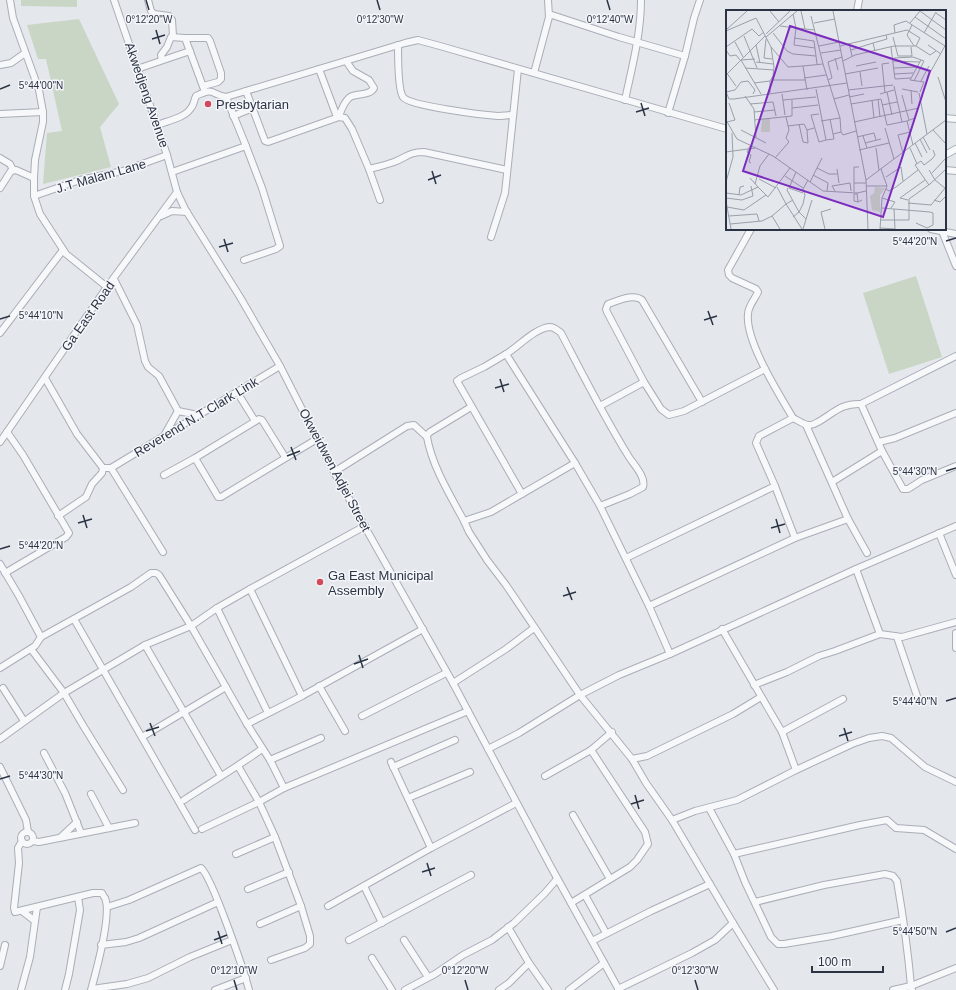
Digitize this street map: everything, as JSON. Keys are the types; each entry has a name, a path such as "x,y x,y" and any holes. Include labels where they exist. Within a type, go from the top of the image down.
{"street":[{"path":"10,0 13,18 39,90 43,112 43,122 35,160 34,178 34,196 40,214 66,254 107,287"},
{"name":"Akwedjeng Avenue","path":"114,0 167,155 177,192"},
{"path":"148,0 151,11 154,14 169,16 172,20 174,36"},
{"path":"534,73 549,14 548,0"},
{"path":"625,100 641,18 641,0"},
{"path":"668,113 700,0"},
{"path":"857,10 859,0"},
{"path":"549,14 685,56"},
{"path":"157,125 188,112 192,107 196,96 204,89 221,79 221,73 208,38 185,38 174,36 169,39 167,47 162,52 162,60"},
{"path":"185,38 204,89"},
{"path":"204,89 226,97 346,60 418,40 726,129"},
{"path":"398,45 400,89 402,96 406,99 414,103 463,112 499,116 513,115"},
{"path":"137,69 190,51"},
{"path":"0,65 11,63 25,53"},
{"path":"338,117 342,108 350,98 372,91 374,88 369,80 353,71 346,60"},
{"path":"319,69 338,117"},
{"path":"491,237 505,193 518,69"},
{"path":"246,91 265,141 268,142 338,117 345,118 380,200"},
{"path":"226,97 262,188 280,246 276,250 244,260"},
{"path":"233,116 252,108"},
{"path":"0,114 43,112"},
{"path":"946,118 956,120"},
{"path":"172,172 246,146"},
{"path":"946,154 956,149"},
{"path":"368,169 388,164 410,153 424,152 507,170"},
{"name":"J.T Malam Lane","path":"34,196 80,180 123,171 167,155"},
{"path":"0,158 10,164 13,170"},
{"path":"13,170 34,178"},
{"path":"0,188 13,170"},
{"path":"946,170 956,171"},
{"name":"Okweidwen Adjei Street","path":"177,192 187,212 280,366 334,472 453,683 516,803 618,990"},
{"name":"Ga East Road","path":"0,442 107,287 177,192"},
{"path":"160,216 172,212 187,212"},
{"path":"750,230 728,270 729,275 732,278 756,289 758,292 747,316 753,346 793,418 806,425 848,519 867,553"},
{"path":"936,230 956,234"},
{"path":"936,230 956,266"},
{"path":"0,333 63,250"},
{"path":"114,279 137,325 145,361 148,367 159,376 178,411"},
{"path":"702,402 642,300 632,297 608,304 606,308 607,312 644,382 661,409 669,415 684,411 702,402 765,369"},
{"path":"522,494 457,383 458,380 506,354 531,335 550,327 561,333 617,437 639,472 644,484 640,489 630,494 600,506"},
{"path":"506,354 576,463 600,506 649,606 670,654"},
{"path":"806,425 812,425 848,404 861,404 956,356"},
{"name":"Reverend N.T Clark Link","path":"111,468 198,414 280,366"},
{"path":"45,378 77,434 103,468"},
{"path":"600,406 644,382"},
{"path":"237,392 256,421"},
{"path":"861,404 882,451 900,485 905,490 922,480 956,466"},
{"path":"427,437 430,432 471,407"},
{"path":"178,411 198,414"},
{"path":"164,436 178,411"},
{"path":"878,442 895,438 956,413"},
{"path":"793,418 759,436 756,443 775,486 795,538"},
{"path":"164,475 259,419 262,420 285,457"},
{"path":"334,472 407,426 414,425 427,437 434,460 446,488 469,532 487,560 506,584 580,695 612,732 632,759 646,783 672,820 774,990"},
{"path":"5,573 69,533 23,455 7,432"},
{"path":"195,458 218,497 221,497 317,439"},
{"path":"832,482 882,451"},
{"path":"464,521 491,512 576,463"},
{"path":"103,468 111,468 163,552"},
{"path":"58,516 86,497 92,484 102,473 103,468"},
{"path":"626,558 775,486"},
{"path":"649,606 795,538 848,519"},
{"path":"0,739 64,693 145,645 191,626 217,608 250,589 365,526"},
{"path":"488,750 580,695 619,674 670,654 856,569 956,526"},
{"path":"939,533 956,575"},
{"path":"0,564 41,637"},
{"path":"856,569 880,634"},
{"path":"0,668 35,646 41,637 155,572 159,575 191,626 247,724 270,760 284,788"},
{"path":"250,589 302,696"},
{"path":"217,608 268,713"},
{"path":"74,619 142,737 198,829 259,802 284,788 468,711"},
{"path":"754,685 787,672 819,656 880,634 897,637 956,622"},
{"path":"453,683 506,649 534,628"},
{"path":"247,724 302,696 423,629"},
{"path":"722,630 782,732 796,770"},
{"path":"956,633 956,648"},
{"path":"897,637 917,696"},
{"path":"145,645 221,776"},
{"path":"31,649 64,693 123,790"},
{"path":"362,716 446,672"},
{"path":"319,686 345,731"},
{"path":"142,737 226,687"},
{"path":"3,688 24,721"},
{"path":"632,759 647,756 733,714 761,697"},
{"path":"782,732 843,700"},
{"path":"545,776 591,750 612,732"},
{"path":"672,820 695,811 737,800 852,744 869,738 882,736 892,738 925,767 956,782"},
{"path":"270,760 321,738"},
{"path":"431,848 392,764 455,740"},
{"path":"184,800 262,749"},
{"path":"571,904 630,867 647,847 649,841 645,832 591,750"},
{"path":"44,753 65,793 82,833"},
{"path":"238,766 259,802 275,837 301,906 310,936 310,944 305,948 271,960"},
{"path":"0,767 26,820 28,832 33,835 33,841"},
{"path":"408,798 470,772"},
{"path":"91,794 109,828"},
{"path":"328,906 431,848 516,803"},
{"path":"709,808 734,854 745,882 771,936 778,944 832,936 903,920"},
{"path":"573,815 610,879"},
{"path":"734,854 887,820 896,828 924,830 956,849"},
{"path":"59,838 77,822"},
{"path":"22,841 26,844 33,841 37,843 135,823"},
{"path":"28,832 22,835 22,841 18,848 19,863 14,908 15,912 93,893 102,893 106,899 105,927 91,990 127,984 148,978 190,957 232,940"},
{"path":"236,854 275,837"},
{"path":"106,906 129,900 201,868 206,875 218,902 249,990"},
{"path":"248,889 288,872"},
{"path":"755,902 824,885 885,874 893,876 896,881 903,920 912,988"},
{"path":"349,940 471,875"},
{"path":"406,990 463,955 492,940 545,893 557,879"},
{"path":"592,941 710,884"},
{"path":"364,886 382,923"},
{"path":"585,895 606,933"},
{"path":"65,990 80,910 78,897"},
{"path":"101,945 126,942 139,938 218,902"},
{"path":"260,924 301,906"},
{"path":"22,990 30,957 37,907"},
{"path":"22,911 35,921"},
{"path":"618,990 715,940 733,923"},
{"path":"508,927 529,963 548,990"},
{"path":"404,940 428,977"},
{"path":"0,966 5,945"},
{"path":"372,958 392,990"},
{"path":"569,990 604,962"},
{"path":"499,990 509,983 529,963"},
{"path":"893,990 912,988 956,968"},
{"path":"215,990 246,978"}],"green space":[{"path":"21,0 77,0 77,7 21,6"},
{"path":"79,19 119,104 100,127 111,167 43,184 47,133 62,131 46,59 38,59 27,25"},
{"path":"916,276 942,357 889,374 863,293"}],"place":[{"name":"Presbytarian","path":"208,104"},
{"name":"Ga East Municipal Assembly","path":"320,582"}]}
